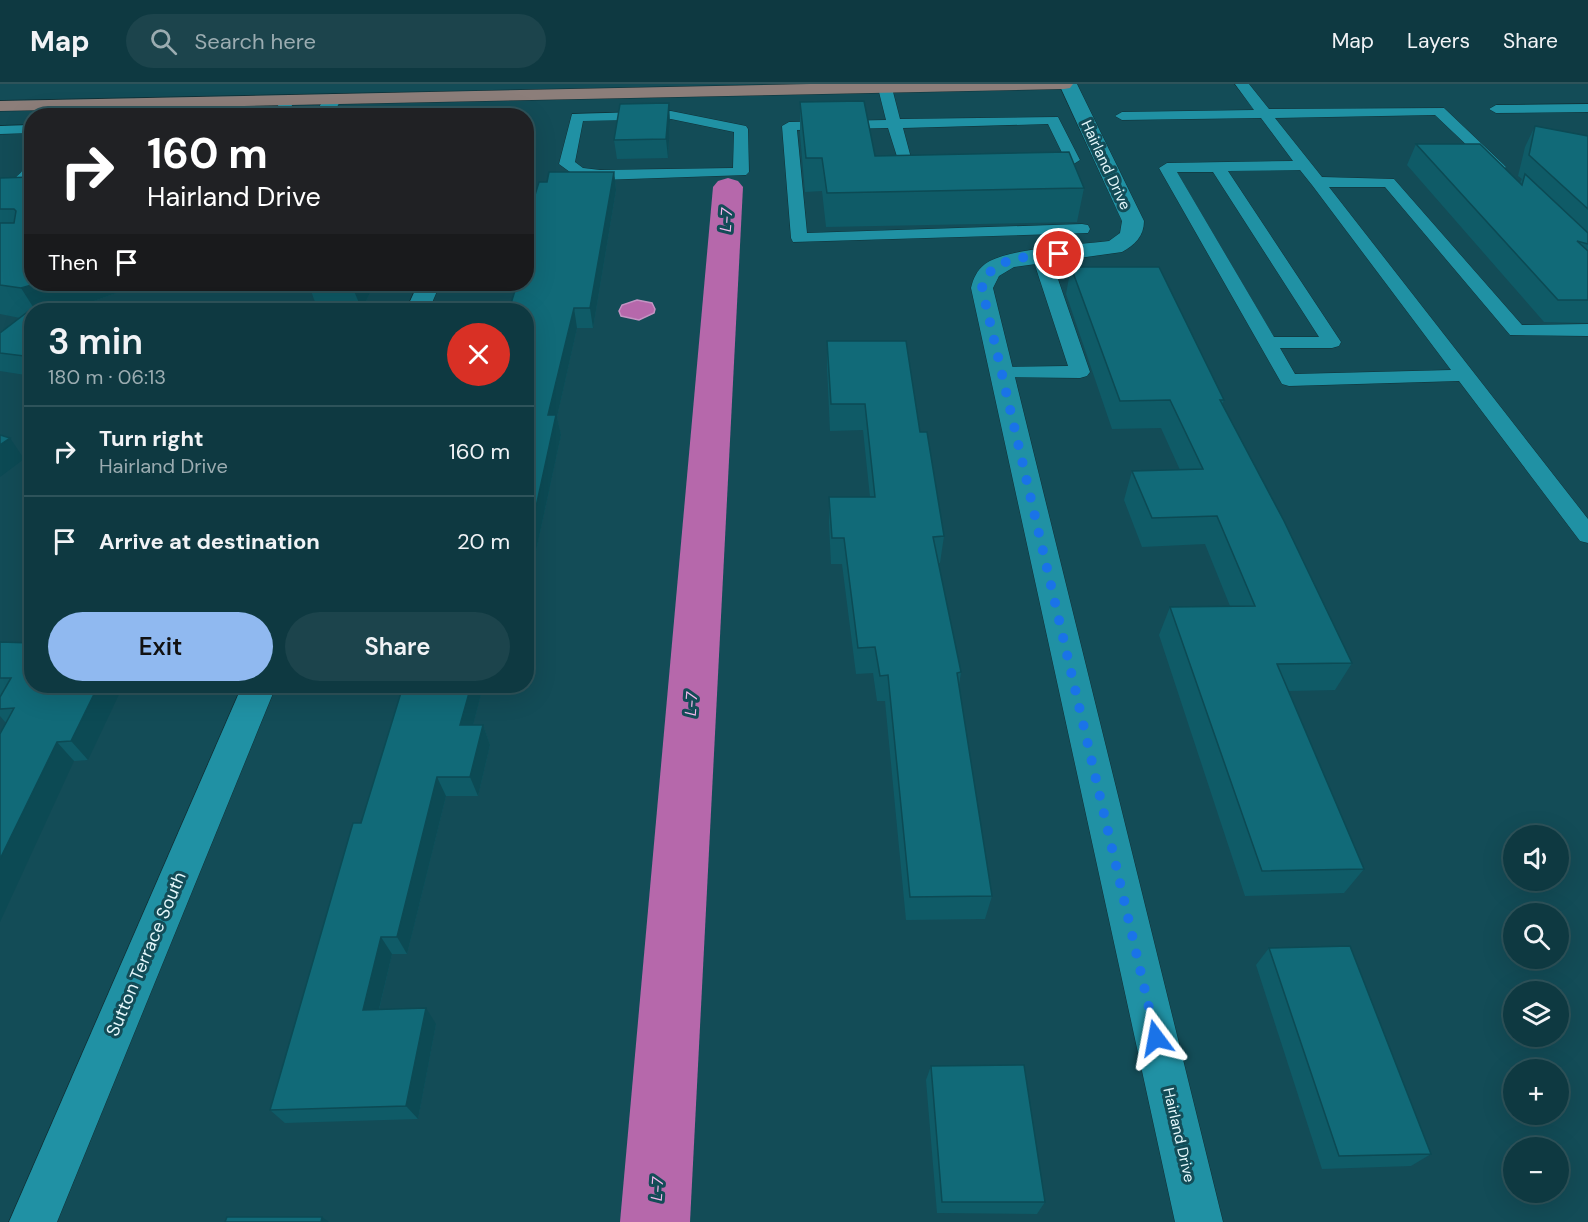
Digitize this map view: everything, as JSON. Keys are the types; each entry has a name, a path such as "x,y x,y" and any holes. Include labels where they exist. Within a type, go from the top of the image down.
{"main road":[{"path":"134,102 177,91 334,87 364,84"},
{"path":"513,95 543,86 623,84"},
{"path":"0,104 32,98 108,95 134,102 284,108 333,99 1066,84"}],"street":[{"name":"Hairland Drive","path":"1066,84 1133,221 1134,231 1127,240 1114,247 1009,261 993,267 984,277 982,288 1199,1222"},
{"path":"327,108 333,99"},
{"name":"Sutton Terrace South","path":"33,1222 256,693"}],"lane":[{"path":"1242,84 1588,535"},
{"path":"885,87 905,163 940,163"},
{"path":"641,115 645,93"},
{"path":"1496,109 1588,108"},
{"path":"1122,116 1439,111 1507,176"},
{"path":"641,115 671,115 741,129 741,172 600,175 579,172 567,164 577,117 641,115"},
{"path":"1082,229 799,238 789,126 1053,120 1066,160 1104,160"},
{"path":"0,130 24,129"},
{"path":"1304,165 1167,168 1288,380 1465,375"},
{"path":"1218,167 1332,342 1267,343"},
{"path":"24,179 17,186 24,186"},
{"path":"1317,182 1389,182 1517,332 1588,330"},
{"path":"1001,373 1080,372 1041,256"}],"shaded area":[{"path":"637,300 652,303 654,313 639,320 621,316 619,311 622,305"}],"building":[{"path":"864,101 875,156 1069,152 1084,188 827,193 822,158 806,158 800,102"},
{"path":"669,103 666,139 614,140 620,104"},
{"path":"1535,126 1588,136 1588,209 1529,155"},
{"path":"1416,144 1480,144 1522,185 1525,174 1588,233 1588,244 1577,241 1588,251 1588,300 1558,300"},
{"path":"549,172 614,172 590,308 574,308 548,415 556,415 534,516 534,303 511,303 515,291 534,291 534,195 539,182 547,182"},
{"path":"24,177 24,287 21,288 0,285 0,223 14,223 16,211 0,209 0,178"},
{"path":"1071,267 1159,267 1224,400 1220,400 1284,521 1352,663 1277,664 1364,869 1262,871 1170,607 1255,606 1217,516 1152,518 1132,471 1203,469 1170,400 1120,401"},
{"path":"24,315 24,356 0,353 0,333"},
{"path":"827,341 906,341 920,432 927,432 944,536 933,537 961,672 957,673 992,896 910,897 888,675 880,676 875,647 858,648 844,538 832,538 829,497 875,497 865,404 831,404"},
{"path":"0,435 10,438 0,445"},
{"path":"0,642 24,643 24,693 95,693 71,741 57,742 0,859 0,734 14,708 0,709 0,697 11,678 0,678"},
{"path":"401,693 469,693 460,725 483,725 470,777 437,777 397,937 381,937 363,1010 426,1008 406,1106 270,1110 353,823 361,823"},
{"path":"1350,946 1431,1154 1339,1156 1269,948"},
{"path":"1024,1065 1045,1202 942,1202 931,1066"},
{"path":"227,1217 322,1217 321,1222 225,1222"}],"waterway":[{"name":"L-7","path":"655,1222 728,187"}],"route":[{"path":"1059,254 1028,257 993,267 984,277 982,288 1156,1038"}]}
